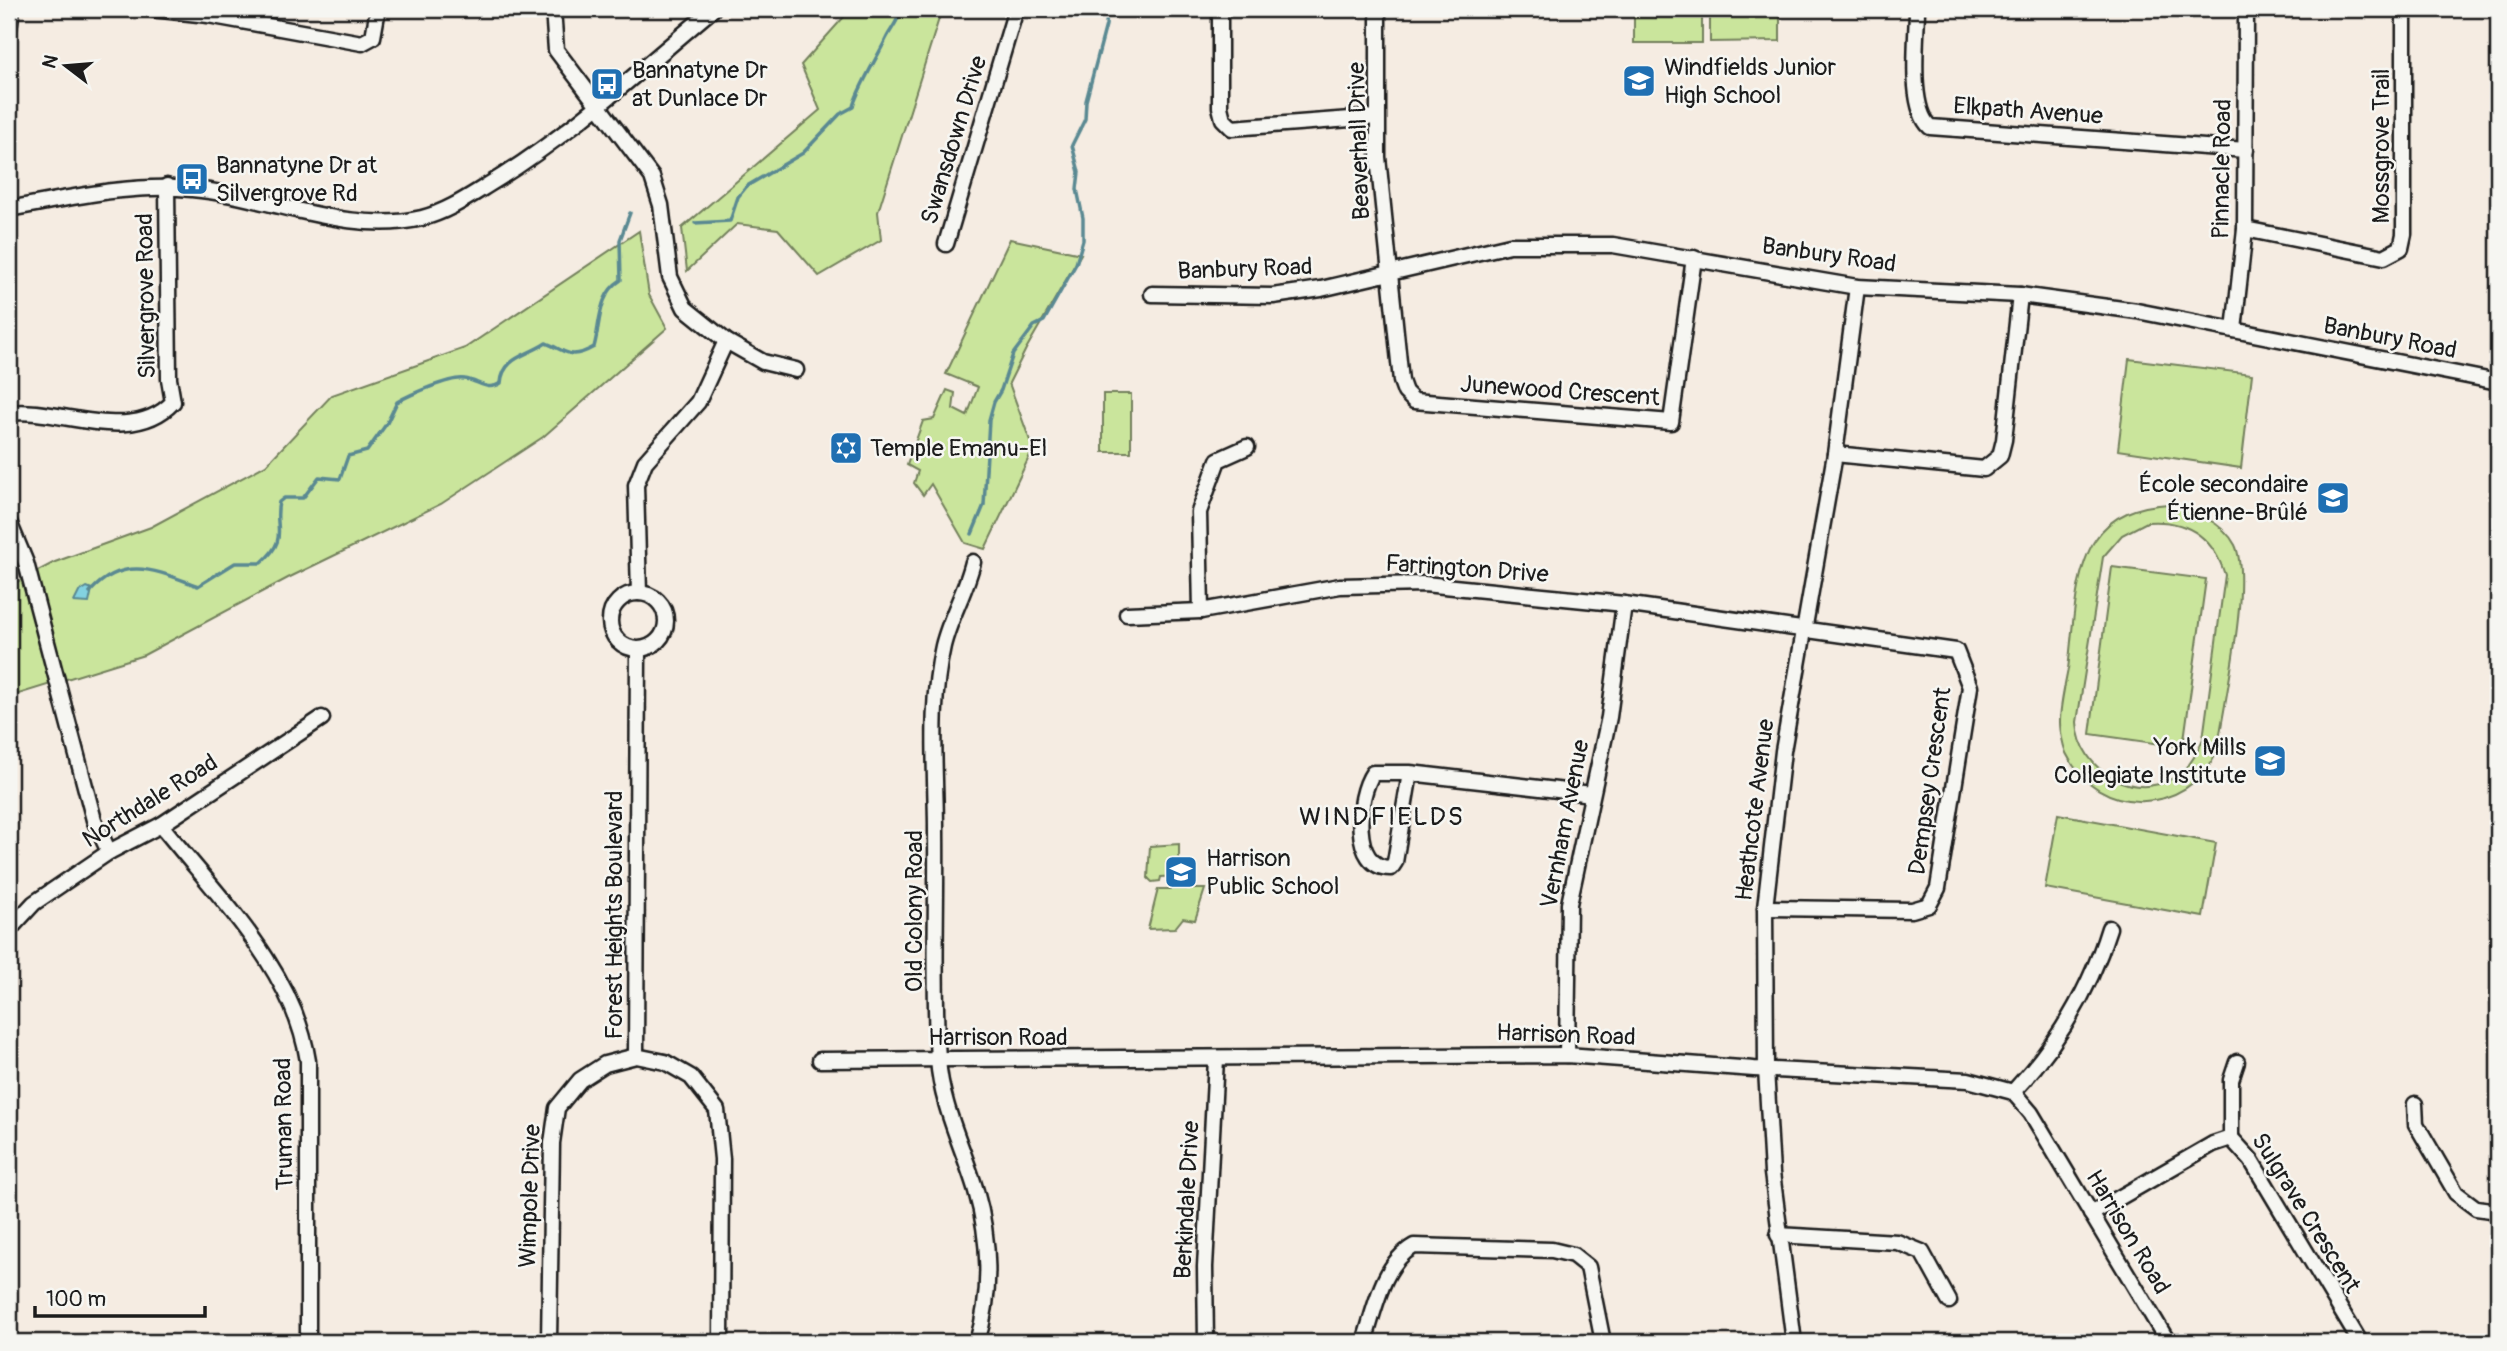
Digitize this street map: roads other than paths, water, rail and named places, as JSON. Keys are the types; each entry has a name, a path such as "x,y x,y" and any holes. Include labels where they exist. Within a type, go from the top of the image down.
{"street":[{"path":"9,28 12,9"},
{"path":"152,9 221,18 362,43 373,37 378,9"},
{"path":"553,9 556,50 652,177 661,205 670,277 685,308 726,341 763,362 796,370"},
{"path":"9,209 132,187 167,186 196,189 369,223 421,218 449,209 527,162 713,9"},
{"name":"Swansdown Drive","path":"946,244 1016,9"},
{"path":"1220,9 1220,107 1223,119 1232,128 1377,117"},
{"name":"Beaverhall Drive","path":"1378,9 1377,117 1381,198 1390,271"},
{"name":"Elkpath Avenue","path":"1917,9 1917,99 1920,118 1930,127 2246,150"},
{"name":"Pinnacle Road","path":"2235,330 2245,229 2246,9"},
{"name":"Mossgrove Trail","path":"2245,229 2384,257 2401,247 2404,234 2404,9"},
{"name":"Silvergrove Road","path":"9,413 96,424 131,422 164,412 173,402 169,379 167,186"},
{"name":"Banbury Road","path":"1152,294 1273,296 1321,289 1510,244 1613,245 1857,287 2020,295 2137,311 2498,382"},
{"name":"Junewood Crescent","path":"1390,271 1401,381 1405,392 1414,401 1671,422 1694,258"},
{"name":"Heathcote Avenue","path":"1794,1342 1778,1235 1766,1069 1765,908 1783,751 1835,454 1857,287"},
{"path":"1835,454 1984,469 1992,463 2000,456 2004,440 2020,295"},
{"path":"639,593 636,485 645,462 698,402 726,341"},
{"path":"1200,611 1199,512 1207,482 1218,460 1248,447"},
{"path":"9,522 26,562 94,820 109,852"},
{"name":"Old Colony Road","path":"973,562 943,646 936,701 938,1060 949,1114 976,1192 985,1230 985,1306 977,1342"},
{"name":"Farrington Drive","path":"1127,614 1200,611 1340,586 1424,583 1624,604 1804,631"},
{"path":"639,593 655,598 666,621 661,637 648,648 638,650 619,643 613,636 609,621 616,602 624,596 639,593"},
{"name":"Vernham Avenue","path":"1567,1055 1569,904 1609,717 1624,604"},
{"name":"Dempsey Crescent","path":"1765,908 1912,910 1929,905 1938,888 1970,687 1956,651 1804,631"},
{"name":"Forest Heights Boulevard","path":"638,650 636,1056 665,1062 691,1077 717,1110 722,1159 721,1342"},
{"name":"Northdale Road","path":"9,930 34,903 109,852 161,825 322,718"},
{"path":"1410,773 1395,862 1391,868 1379,869 1367,859 1361,837 1365,785 1373,773 1410,773 1592,794"},
{"name":"Truman Road","path":"161,825 281,979 305,1043 308,1061 308,1342"},
{"path":"2013,1092 2042,1062 2097,968 2109,928"},
{"name":"Harrison Road","path":"820,1060 1567,1055 1968,1080 2013,1092 2031,1113 2168,1342"},
{"name":"Wimpole Drive","path":"550,1342 552,1143 557,1108 580,1080 605,1064 636,1056"},
{"name":"Berkindale Drive","path":"1206,1342 1205,1268 1216,1059"},
{"path":"2231,1138 2231,1080 2236,1062"},
{"path":"2415,1104 2416,1124 2456,1193 2476,1209 2498,1211"},
{"name":"Sulgrave Crescent","path":"2091,1214 2213,1144 2231,1138 2251,1160 2360,1342"},
{"path":"1778,1235 1897,1242 1922,1252 1950,1301"},
{"path":"1364,1342 1385,1281 1398,1255 1414,1246 1552,1250 1573,1255 1588,1267 1604,1342"}],"water":[{"path":"87,587 92,589 89,603 74,602 79,592"}],"waterway":[{"path":"695,223 730,221 738,197 747,186 803,153 840,114 853,107 900,9"},
{"path":"972,534 984,505 989,420 994,402 1013,354 1034,326 1044,321 1076,264 1083,240 1083,218 1077,189 1079,172 1072,145 1085,119 1086,101 1106,25 1107,9"},
{"path":"90,592 103,580 128,569 155,571 198,586 235,563 261,563 278,540 279,502 284,498 303,498 319,477 340,479 348,456 367,451 387,423 397,402 451,380 465,379 487,386 496,385 501,383 511,362 546,343 573,354 594,347 604,301 613,286 621,280 620,240 630,213"}],"place":[{"name":"Windfields Junior High School","path":"1639,81"},
{"name":"Bannatyne Dr at Dunlace Dr","path":"607,84"},
{"name":"Bannatyne Dr at Silvergrove Rd","path":"192,179"},
{"name":"Temple Emanu-El","path":"846,448"},
{"name":"École secondaire Étienne-Brûlé","path":"2333,498"},
{"name":"York Mills Collegiate Institute","path":"2270,761"},
{"name":"Harrison Public School","path":"1181,872"}],"district":[{"name":"WINDFIELDS","path":"1382,817"}]}
